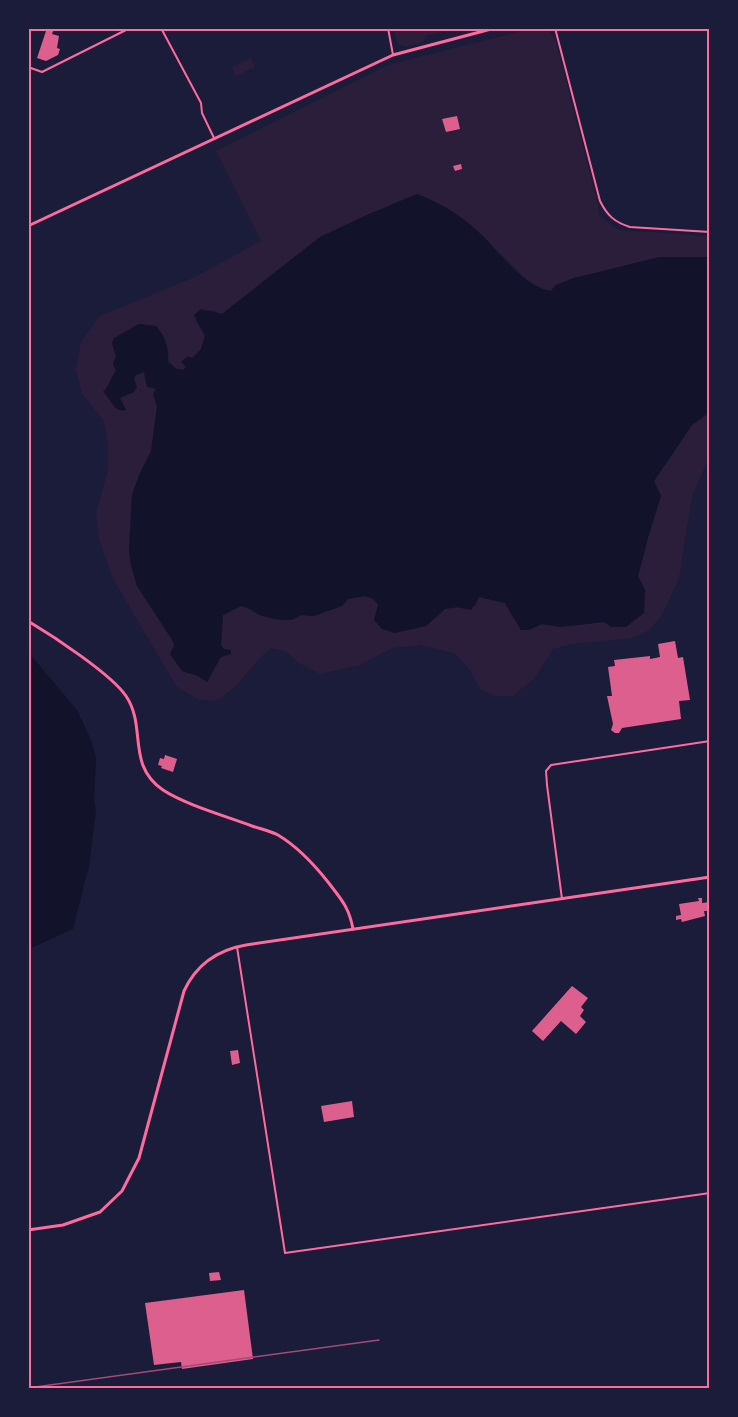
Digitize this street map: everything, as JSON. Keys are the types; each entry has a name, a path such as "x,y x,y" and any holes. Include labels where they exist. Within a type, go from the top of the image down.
{"street":[{"path":"28,67 42,72 130,28"},
{"path":"161,28 201,103 202,113 214,138"},
{"path":"388,28 393,55"},
{"path":"28,226 393,55 495,28"},
{"path":"555,28 600,201 609,217 620,224 630,226 710,232"},
{"path":"28,621 48,633 111,680 125,695 134,719 143,769 154,782 175,796 277,834 304,854 350,912 353,929"},
{"path":"562,899 546,771 551,765 710,741"},
{"path":"28,1230 63,1225 100,1212 122,1191 139,1158 177,1014 189,980 215,954 237,947 710,877"},
{"path":"237,947 285,1253 710,1193"}],"shaded area":[{"path":"393,28 455,29 426,36 423,42 405,47 398,44"},
{"path":"530,29 547,29 555,39 599,215 619,230 709,236 709,257 660,257 574,278 556,285 551,291 529,281 500,254 417,194 320,237 222,314 211,310 195,320 205,336 201,349 183,370 171,364 167,359 156,326 139,324 112,344 116,356 113,364 116,370 108,389 116,409 120,398 135,384 136,375 144,372 156,389 157,407 151,451 132,495 129,549 131,565 137,586 173,641 182,671 198,676 207,682 224,649 221,645 223,615 241,606 270,618 289,620 302,615 314,616 348,600 364,596 372,599 378,605 376,613 394,633 426,626 445,609 476,606 479,597 505,603 512,617 529,630 539,624 560,627 604,622 645,590 638,576 648,538 654,481 692,425 709,413 709,457 692,496 679,578 662,615 649,630 632,638 572,644 553,649 534,679 513,696 496,696 481,690 469,669 454,653 421,645 392,648 360,665 320,674 299,663 285,651 271,648 238,684 221,698 212,701 198,699 177,687 113,579 99,539 96,513 108,471 108,446 104,421 82,394 76,369 81,342 100,316 195,277 261,241 216,151 388,65"},
{"path":"251,58 255,67 236,76 232,67"},
{"path":"417,194 440,204 459,216 482,235 518,273 539,287 551,291 556,285 574,278 660,257 709,257 709,413 692,425 654,481 661,496 638,576 645,590 644,613 626,627 611,627 604,622 560,627 542,624 529,630 521,630 505,603 479,597 471,610 456,607 445,609 426,626 394,633 382,629 374,620 378,605 374,599 365,596 348,599 342,606 314,616 302,615 291,620 259,615 241,606 223,615 221,645 224,649 231,650 231,654 221,657 207,682 198,676 182,671 170,654 174,646 173,641 137,586 129,549 132,495 151,451 157,407 153,394 156,389 147,387 144,372 136,375 134,379 137,387 134,392 120,398 126,410 118,409 113,405 103,392 116,370 113,364 116,356 112,343 114,338 139,324 156,326 166,343 168,362 176,369 183,370 186,367 181,362 188,356 192,358 201,349 205,336 194,315 201,309 222,314 320,237"},
{"path":"29,653 77,710 91,740 96,758 94,801 96,811 89,866 73,929 29,949"}],"building":[{"path":"47,28 54,28 52,34 59,36 57,48 60,49 58,55 46,61 37,58"},
{"path":"457,116 460,129 446,132 442,119"},
{"path":"461,164 462,169 455,171 453,166"},
{"path":"675,641 678,658 683,657 690,700 679,701 681,719 622,728 619,733 615,733 611,730 613,724 607,696 612,696 608,667 615,666 614,660 660,657 658,644"},
{"path":"165,755 177,759 173,772 158,765 160,758 164,759"},
{"path":"698,898 702,898 702,903 710,902 710,911 704,911 705,916 682,922 681,919 676,920 676,916 681,915 679,904 699,901"},
{"path":"572,986 588,998 581,1007 584,1010 580,1016 586,1022 576,1034 561,1021 543,1041 532,1031"},
{"path":"238,1050 240,1063 232,1065 230,1051"},
{"path":"352,1101 354,1117 324,1122 321,1106"},
{"path":"219,1272 221,1280 210,1281 209,1273"},
{"path":"244,1290 253,1359 182,1369 181,1362 154,1365 145,1303"}],"railway":[{"path":"28,1388 379,1340"}]}
